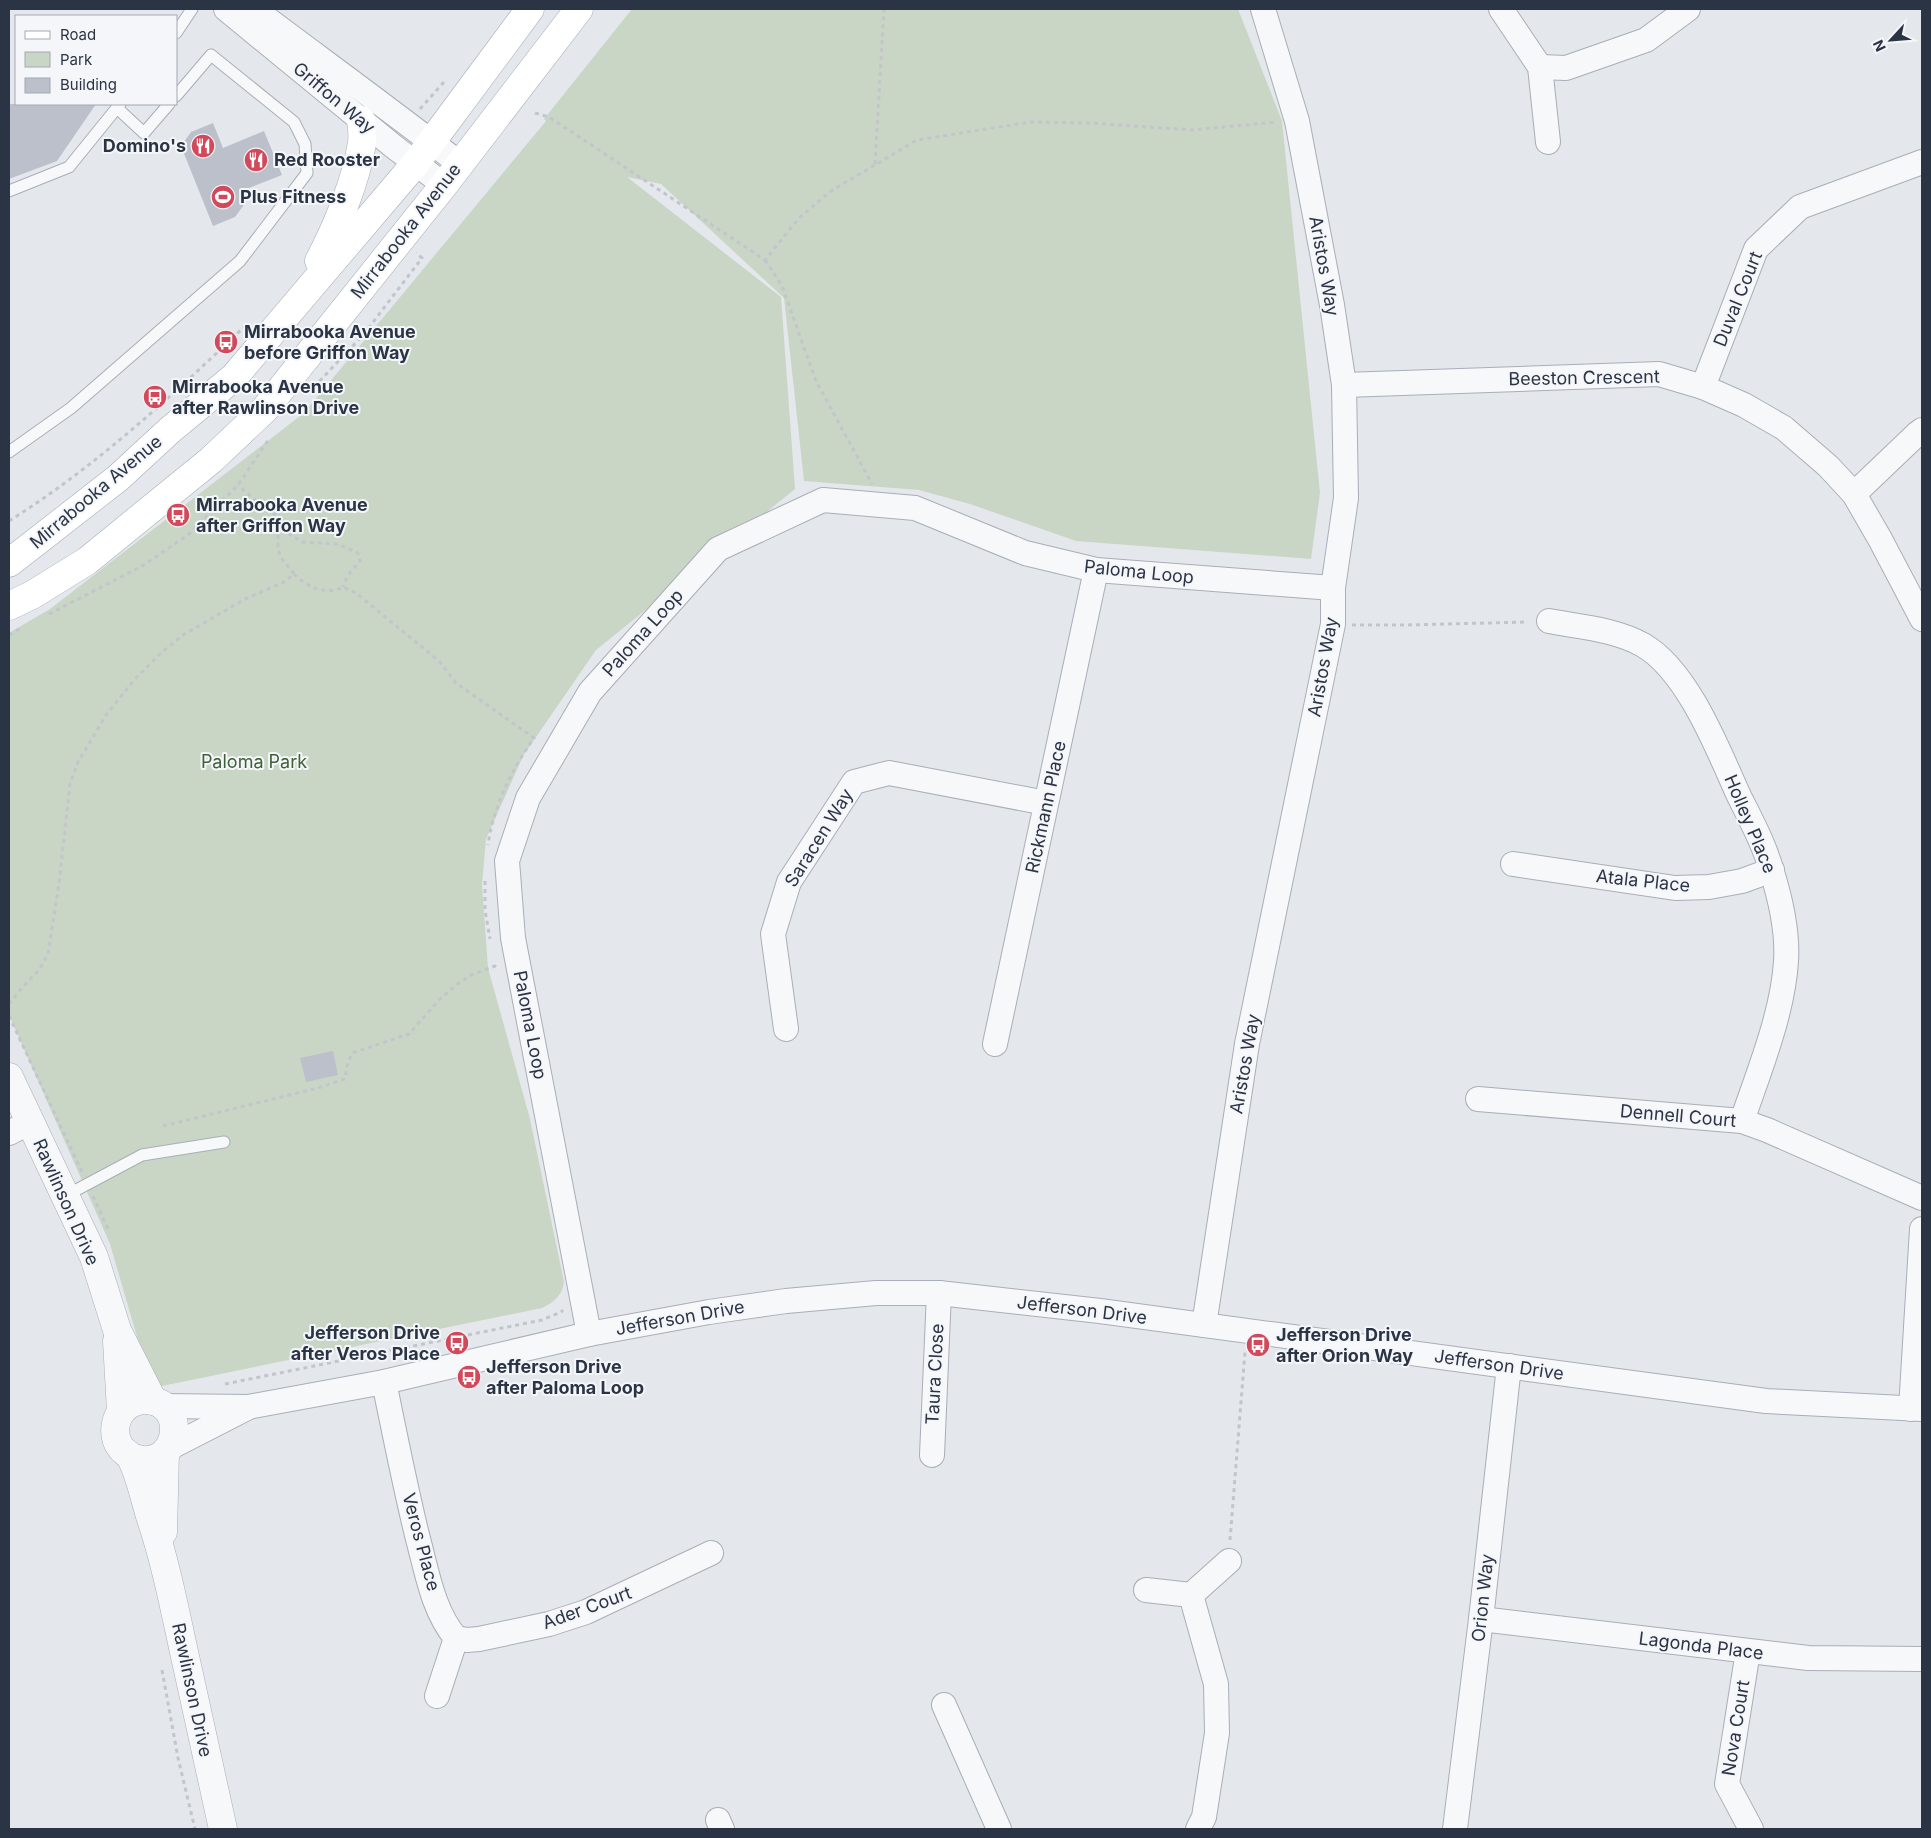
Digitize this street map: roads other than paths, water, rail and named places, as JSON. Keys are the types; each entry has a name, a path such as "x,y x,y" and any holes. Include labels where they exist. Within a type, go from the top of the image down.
{"main road":[{"name":"Mirrabooka Avenue","path":"9,564 118,478 170,430 234,377 415,164 420,132 530,9"},
{"name":"Mirrabooka Avenue","path":"9,606 32,596 87,561 212,460 259,416 444,185 579,9"},
{"path":"298,302 328,245 339,219 362,143 361,120"}],"street":[{"name":"Griffon Way","path":"226,9 415,164 444,185"},
{"name":"Griffon Way","path":"254,9 339,74 420,132 460,164"},
{"name":"Aristos Way","path":"1204,1325 1247,1044 1333,624 1333,588 1346,498 1344,385 1332,305 1297,121 1263,9"},
{"path":"1501,9 1540,68 1548,142"},
{"path":"1540,68 1566,68 1646,40 1688,9"},
{"name":"Duval Court","path":"1703,387 1756,249 1800,206 1922,162"},
{"name":"Beeston Crescent","path":"1344,385 1659,374 1703,387 1744,405 1784,428 1828,466 1854,494 1922,619"},
{"path":"1854,494 1922,430"},
{"name":"Paloma Loop","path":"590,1334 513,938 506,861 528,798 590,692 718,549 823,500 915,508 1025,553 1096,570 1333,588"},
{"name":"Rickmann Place","path":"995,1044 1096,570"},
{"name":"Holley Place","path":"1549,621 1620,634 1644,646 1668,665 1691,698 1715,742 1772,870 1785,922 1786,961 1776,1016 1742,1121"},
{"name":"Saracen Way","path":"786,1028 773,934 789,882 854,782 889,773 1046,803"},
{"name":"Atala Place","path":"1513,864 1674,888 1709,887 1742,881 1772,870"},
{"name":"Rawlinson Drive","path":"9,1078 19,1127 65,1196 94,1257 117,1330 158,1404 171,1415 174,1426 174,1438 167,1450 162,1550"},
{"name":"Dennell Court","path":"1478,1099 1742,1121 1767,1130 1922,1198"},
{"path":"1916,1409 1922,1229"},
{"name":"Jefferson Drive","path":"158,1404 248,1408 384,1382 590,1334 709,1312 786,1301 876,1293 939,1293 1204,1325 1766,1400 1916,1409"},
{"name":"Taura Close","path":"932,1455 939,1293"},
{"name":"Rawlinson Drive","path":"117,1330 122,1411 116,1422 115,1433 118,1444 131,1456 162,1550 223,1829"},
{"name":"Orion Way","path":"1455,1829 1509,1366"},
{"name":"Veros Place","path":"384,1382 408,1497 428,1578 442,1616 456,1638"},
{"path":"122,1411 136,1402 158,1404"},
{"name":"Jefferson Drive","path":"167,1450 248,1408"},
{"path":"131,1456 148,1460 154,1459 167,1450"},
{"name":"Ader Court","path":"456,1638 467,1640 479,1639 548,1624 586,1612 711,1553"},
{"path":"1146,1590 1191,1594 1229,1561"},
{"path":"1191,1594 1216,1684 1217,1733 1204,1817 1198,1829"},
{"name":"Lagonda Place","path":"1481,1619 1808,1658 1922,1659"},
{"path":"437,1696 456,1638"},
{"name":"Nova Court","path":"1748,1651 1727,1784 1751,1829"},
{"path":"944,1705 999,1829"}],"lane":[{"path":"178,30 192,9"},
{"path":"9,452 71,408 240,261 307,172 305,144 294,122 211,55 178,94"},
{"path":"9,191 69,167 118,106 144,133 168,105"},
{"path":"65,1196 142,1155 224,1142"}],"place":[{"name":"Domino's","path":"203,146"},
{"name":"Red Rooster","path":"256,160"},
{"name":"Plus Fitness","path":"223,197"},
{"name":"Mirrabooka Avenue before Griffon Way","path":"226,342"},
{"name":"Mirrabooka Avenue after Rawlinson Drive","path":"155,397"},
{"name":"Mirrabooka Avenue after Griffon Way","path":"178,515"},
{"name":"Jefferson Drive after Veros Place","path":"457,1343"},
{"name":"Jefferson Drive after Orion Way","path":"1258,1345"},
{"name":"Jefferson Drive after Paloma Loop","path":"469,1377"}],"park label":[{"name":"Paloma Park","path":"254,762"}]}
